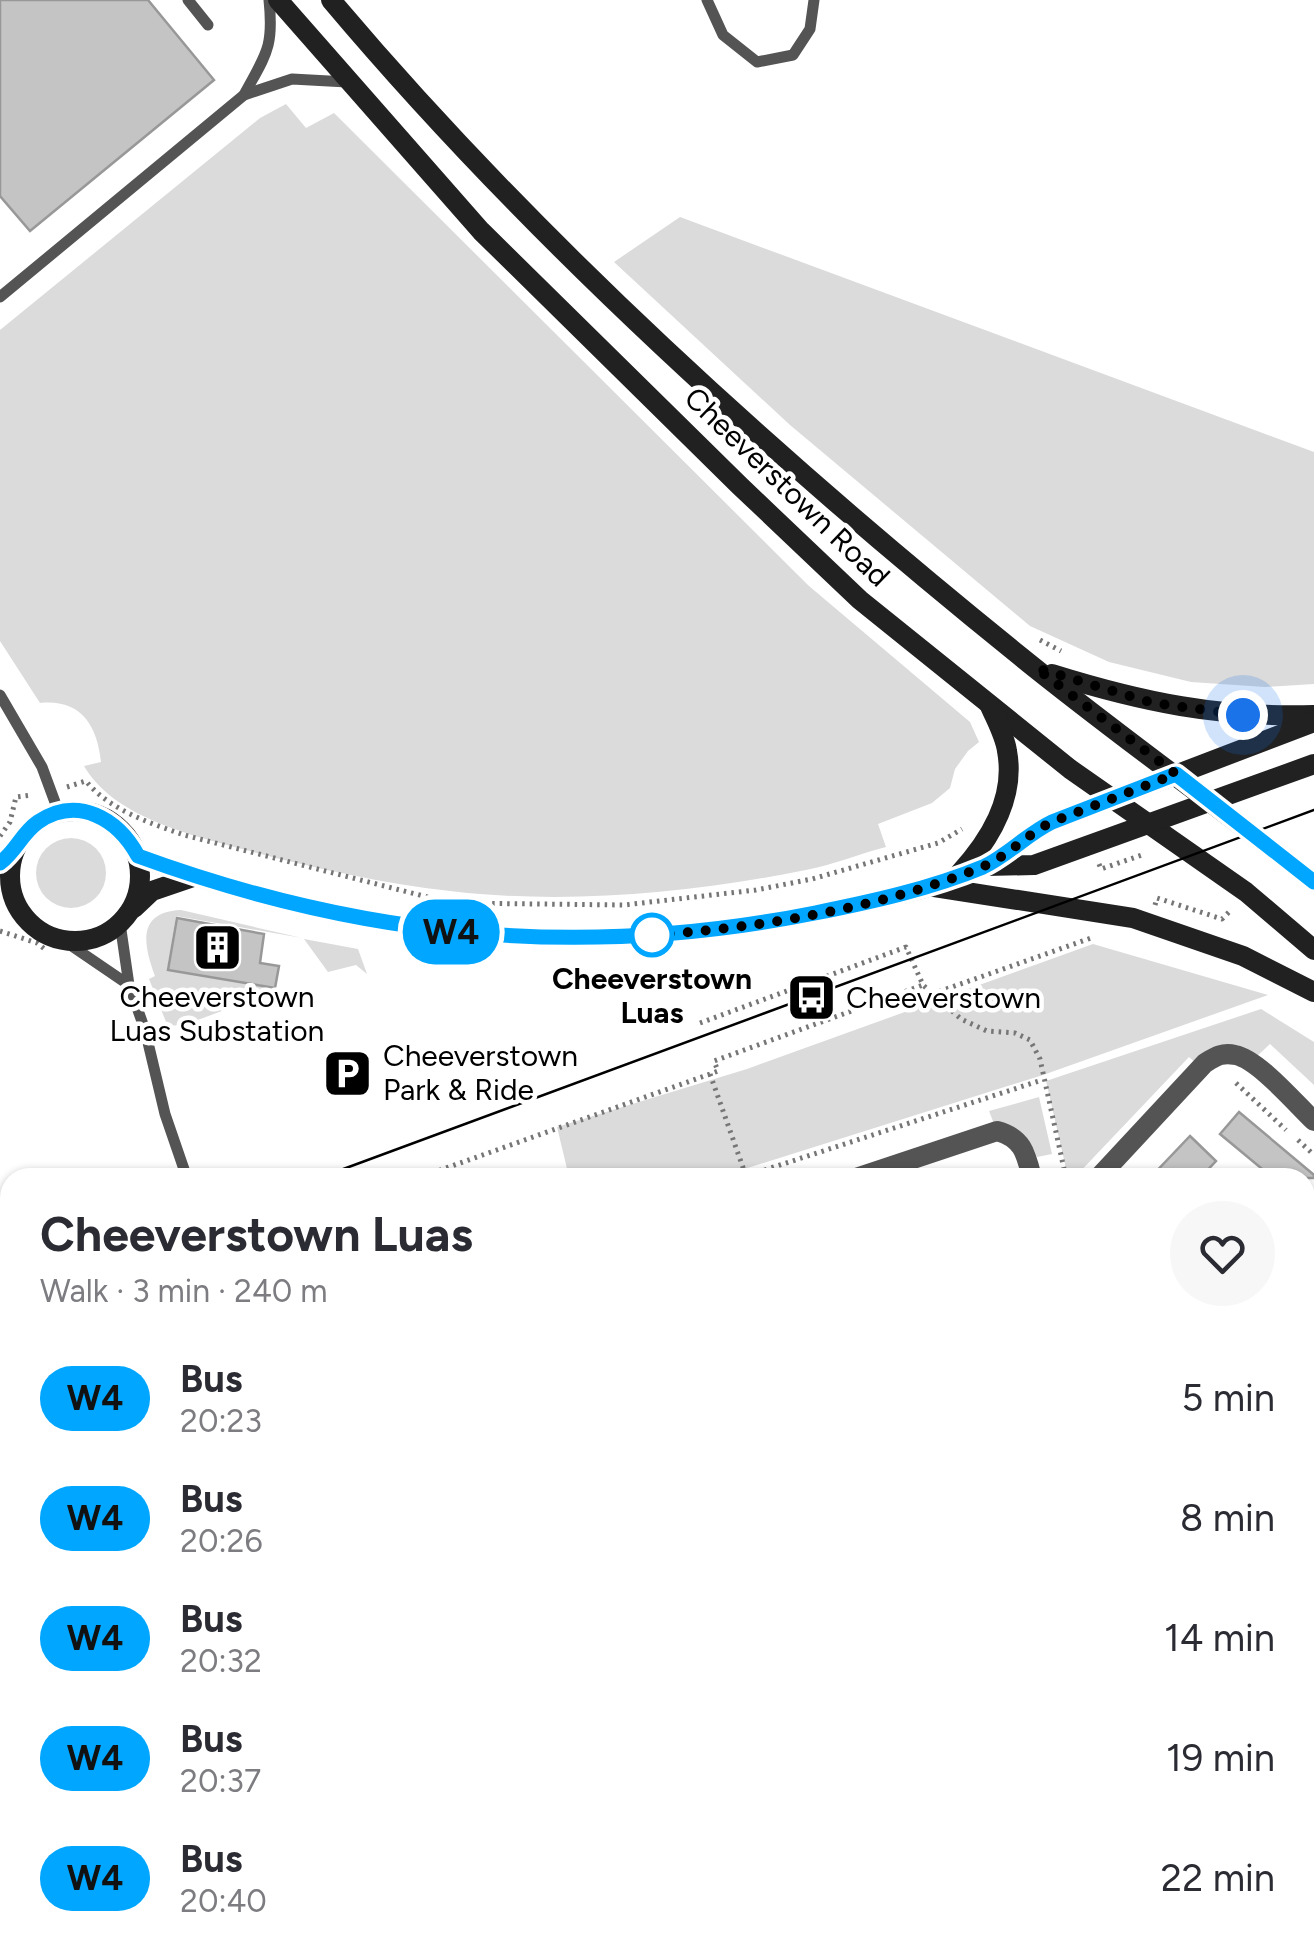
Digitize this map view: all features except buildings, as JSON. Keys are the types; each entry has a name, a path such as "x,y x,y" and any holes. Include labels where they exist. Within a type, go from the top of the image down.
{"main road":[{"name":"Cheeverstown Road","path":"278,0 482,231 860,600 1111,798 1259,901 1314,950"},
{"name":"Cheeverstown Road","path":"332,0 463,145 656,342 790,462 1036,668 1314,882"},
{"path":"1036,668 1120,695 1185,709 1314,719"},
{"path":"957,876 994,828 1009,775 1007,748 990,704"},
{"path":"986,866 1034,830 1314,719"},
{"path":"138,856 193,876 384,922 542,940 615,938 783,919 925,886 986,866 1034,865 1314,764"},
{"path":"125,917 138,894 138,856 115,824 56,802 5,851 10,871 9,906 45,934 63,940 86,940 107,933 125,917 152,891 193,876"},
{"path":"925,886 1133,918 1243,956 1314,992"}],"street":[{"path":"1107,1168 1205,1063 1219,1055 1237,1055 1251,1063 1314,1121"},
{"path":"887,1168 998,1132 1011,1135 1022,1144 1029,1168"}],"lane":[{"path":"188,0 208,25"},
{"path":"244,95 266,56 273,33 269,0"},
{"path":"707,0 723,35 757,62 793,55 810,29 814,0"},
{"path":"0,296 244,95 292,79 348,82"},
{"path":"0,695 56,802"},
{"path":"125,917 129,985 146,1030 165,1114 184,1168"},
{"path":"63,940 129,985"}],"path":[{"path":"1027,633 1077,660"},
{"path":"5,851 16,796 56,802 86,780 97,795 184,836 451,903 624,905 756,890 873,863 938,843 962,829 973,817"},
{"path":"962,829 988,838"},
{"path":"1098,863 1101,869 1142,855"},
{"path":"1153,911 1157,898 1222,919 1229,912"},
{"path":"932,994 1096,936"},
{"path":"700,1022 906,948 922,985 969,1024 986,1031 1024,1036 1040,1059 1064,1168"},
{"path":"446,1168 718,1071 714,1061 922,985"},
{"path":"710,1074 743,1168"},
{"path":"771,1168 1042,1080"},
{"path":"1230,1080 1314,1156"}],"shaded area":[{"path":"286,104 306,128 334,113 809,586 970,722 979,742 955,769 950,788 932,803 878,824 886,847 806,870 718,885 583,897 494,895 371,879 221,843 154,821 133,811 97,784 84,766 101,762 91,726 66,705 40,703 0,641 0,330 260,118"},
{"path":"680,217 1314,452 1314,684 1265,687 1191,682 1109,662 1030,626 790,425 614,262"},
{"path":"71,838 96,848 106,873 96,898 71,908 46,898 36,873 46,848"},
{"path":"181,910 302,938 176,916 167,970 281,989 187,1024 171,1026 149,979 155,976 146,942 150,923 167,912"},
{"path":"304,939 358,949 367,974 356,965 328,972"},
{"path":"1093,944 1268,995 1043,1075 748,1168 567,1168 557,1127 747,1069"},
{"path":"1261,1009 1314,1042 1314,1085 1270,1044 1255,1058 1197,1064 1189,1057 1084,1168 1066,1168 1046,1081"},
{"path":"1039,1097 1052,1154 1037,1157 1023,1134 996,1129 989,1111"}],"tram line":[{"path":"346,1168 1314,810"}],"bus line":[{"name":"W4","path":"0,863 40,821 78,811 115,824 138,856 257,893 384,922 460,933 542,940 615,938 783,919 925,886 986,866 1034,830 1176,774 1314,882"}],"place":[{"name":"Cheeverstown Luas","path":"652,935"},
{"name":"Cheeverstown Luas Substation","path":"217,948"},
{"name":"Cheeverstown","path":"811,998"},
{"name":"Cheeverstown Park & Ride","path":"348,1073"}],"route":[{"path":"652,935 783,919 925,886 986,866 1034,830 1176,774 1036,668 1153,703 1243,715"}]}
